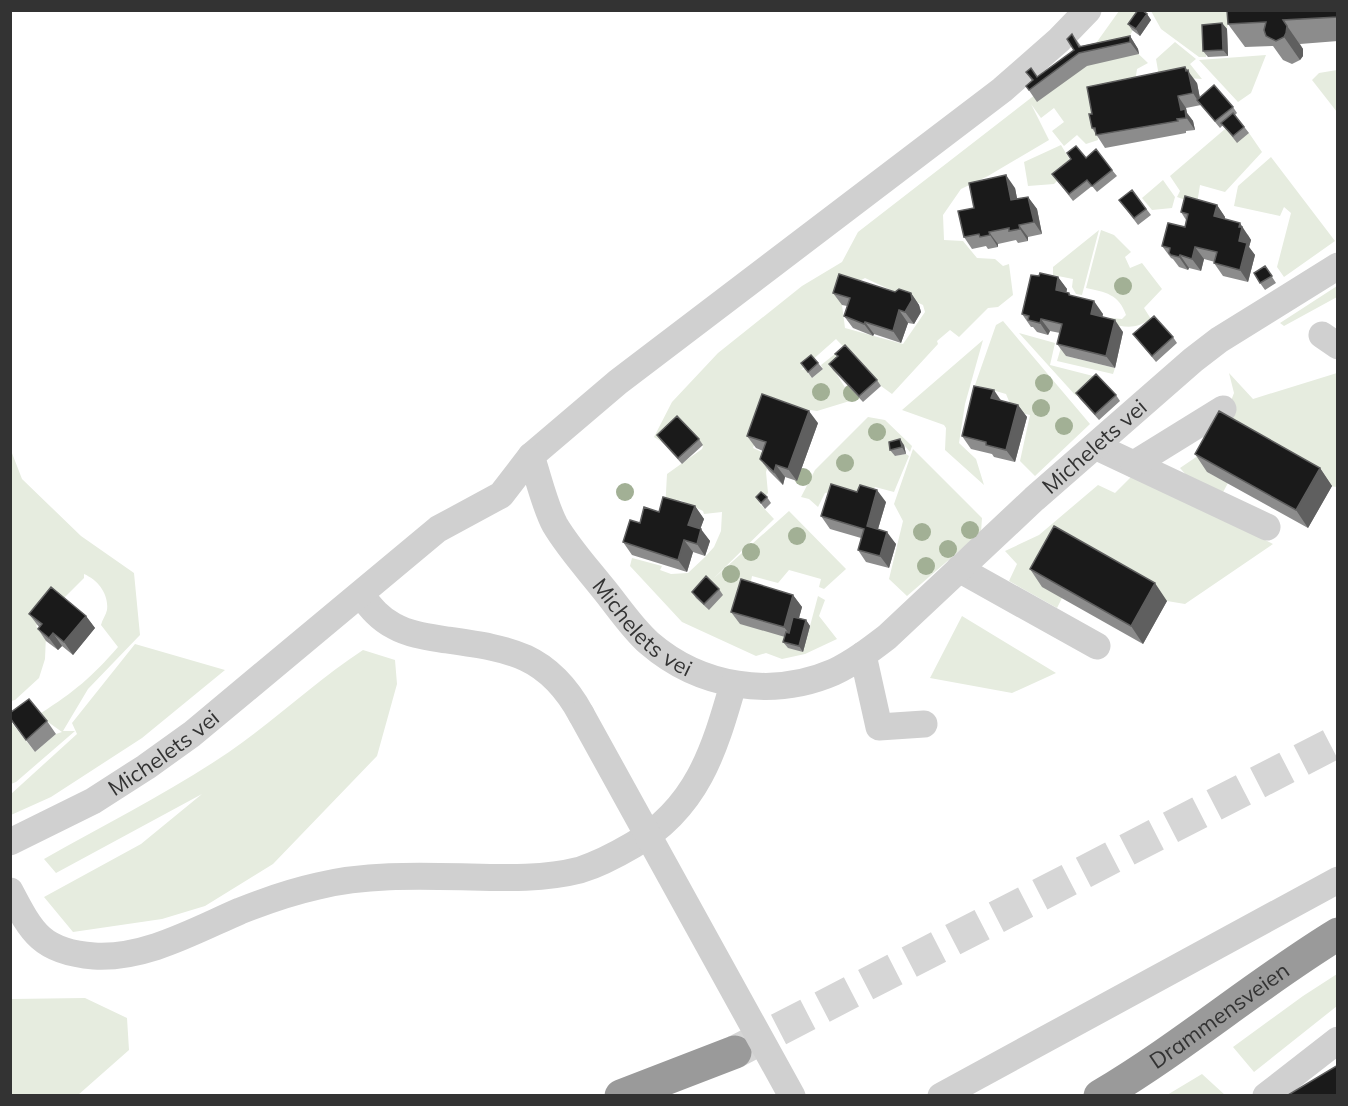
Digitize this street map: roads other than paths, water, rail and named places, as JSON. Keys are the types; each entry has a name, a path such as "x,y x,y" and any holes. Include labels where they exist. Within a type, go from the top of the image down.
{"highway":[{"name":"Drammensveien","path":"1100,1095 1158,1059 1280,971 1338,934"},
{"path":"621,1095 735,1052"}],"street":[{"path":"531,456 618,382 1002,90 1059,40 1088,10"},
{"name":"Michelets vei","path":"531,456 555,524 578,557 647,641 674,661 697,673 733,685 755,686 812,680 833,672 863,655 887,637 959,569 1193,360 1219,340 1338,266"},
{"path":"1134,464 1223,409"},
{"path":"1095,446 1267,527"},
{"name":"Michelets vei","path":"10,842 93,801 192,734 438,529 501,495 531,456"},
{"path":"959,569 1097,646"},
{"path":"361,595 376,614 394,627 410,633 492,646 529,658 561,683 581,714 792,1095"},
{"path":"863,655 879,727 924,724"},
{"path":"10,891 27,924 39,937 54,947 94,956 142,951 265,902 321,885 403,877 535,876 580,870 608,860 635,845 652,833 679,807 703,773 717,738 733,685"},
{"path":"941,1095 1338,880"},
{"path":"1266,1095 1338,1040"}],"tunnel":[{"path":"735,1052 1338,741"}]}
